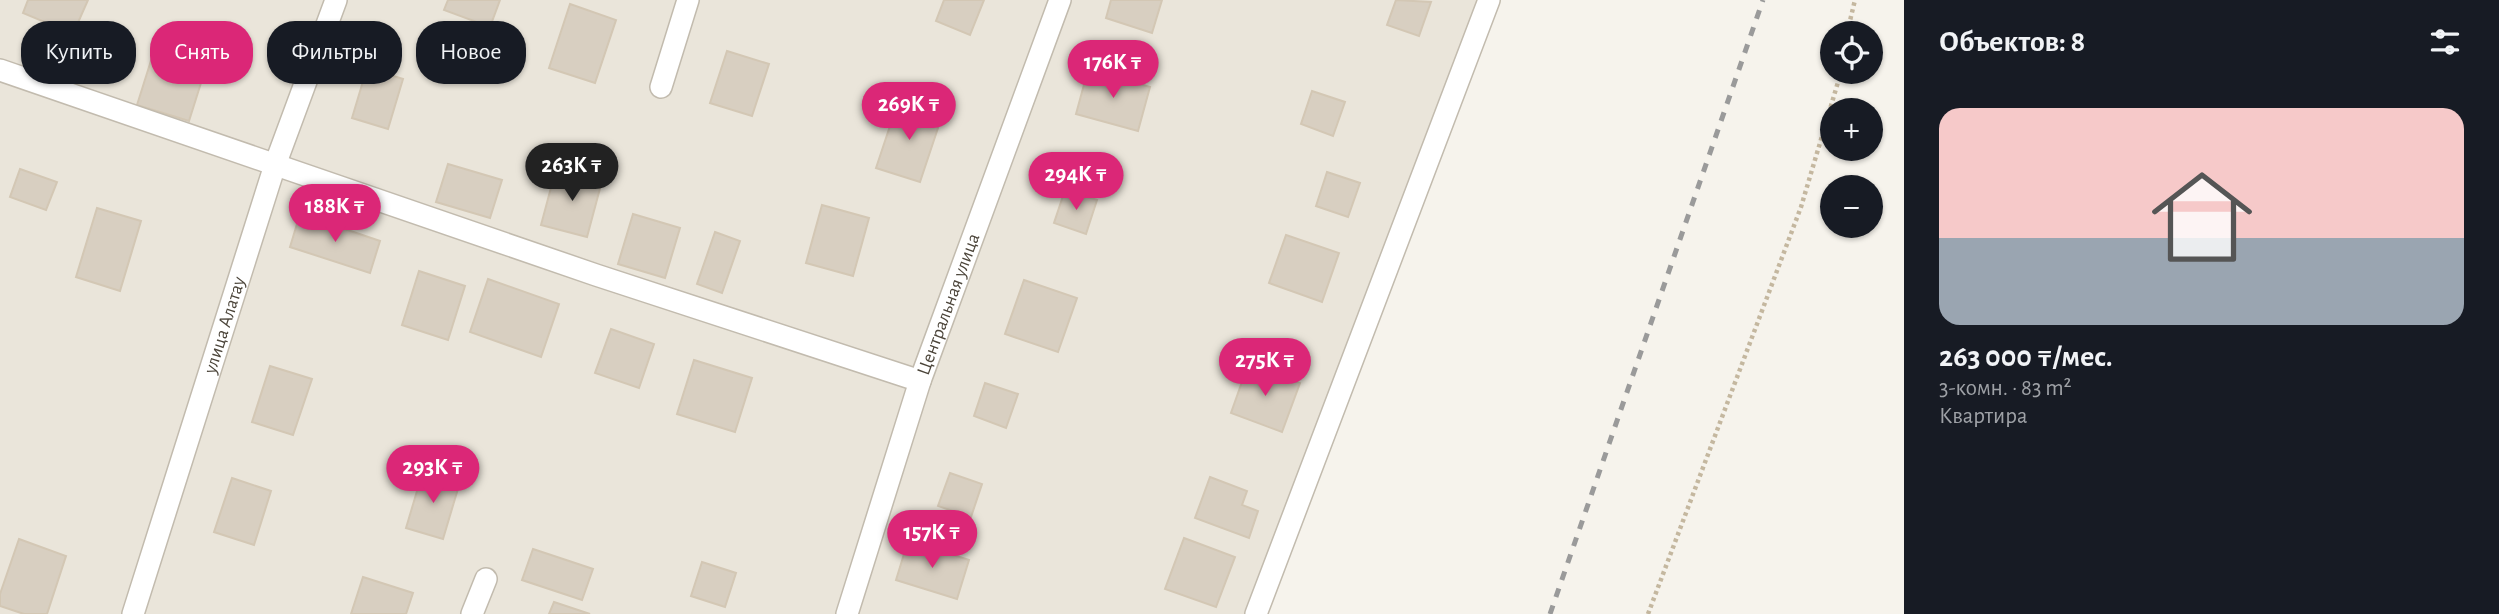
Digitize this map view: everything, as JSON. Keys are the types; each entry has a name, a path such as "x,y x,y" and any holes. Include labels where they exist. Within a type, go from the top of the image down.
{"street":[{"name":"улица Алатау","path":"133,614 275,165 335,0"},
{"path":"661,87 688,0"},
{"name":"Центральная улица","path":"847,614 920,381 1060,0"},
{"path":"1256,614 1489,0"},
{"path":"0,70 596,275 920,381"},
{"path":"472,614 486,579"}],"path":[{"path":"1850,21 1855,0"},
{"path":"1648,614 1801,207 1837,84"}],"shaded area":[{"path":"0,0 1489,0 1256,614 0,614"}],"building":[{"path":"28,0 88,0 79,21 42,21 23,13"},
{"path":"448,0 500,0 492,21 474,21 444,10"},
{"path":"944,0 984,0 970,35 936,21"},
{"path":"1111,0 1162,0 1152,33 1106,18"},
{"path":"1396,0 1431,2 1419,36 1387,25"},
{"path":"570,4 616,20 595,83 549,68"},
{"path":"727,51 769,64 752,116 710,103"},
{"path":"150,64 150,84 201,84 189,121 137,105"},
{"path":"1088,70 1150,87 1138,131 1076,114"},
{"path":"362,84 402,84 388,129 352,118"},
{"path":"1312,91 1345,102 1333,136 1301,124"},
{"path":"898,102 942,116 920,182 876,168"},
{"path":"448,164 502,180 490,218 436,202"},
{"path":"20,169 57,182 46,210 10,197"},
{"path":"556,169 602,181 587,237 541,225"},
{"path":"1327,172 1360,183 1348,217 1316,206"},
{"path":"1065,190 1097,200 1086,234 1054,223"},
{"path":"822,205 869,218 853,276 806,263"},
{"path":"97,208 141,221 120,291 76,277"},
{"path":"300,214 380,241 370,273 290,247"},
{"path":"633,214 680,228 665,278 618,264"},
{"path":"715,232 740,241 722,293 697,284"},
{"path":"1286,235 1339,253 1322,302 1269,283"},
{"path":"419,271 465,286 448,340 402,325"},
{"path":"488,279 559,304 541,357 470,332"},
{"path":"1024,280 1077,298 1058,352 1005,334"},
{"path":"611,329 654,344 639,388 595,373"},
{"path":"694,360 752,378 735,432 677,414"},
{"path":"1248,365 1300,383 1282,432 1231,413"},
{"path":"270,366 312,379 293,435 252,422"},
{"path":"985,383 1018,394 1006,428 974,416"},
{"path":"423,471 460,482 443,539 406,528"},
{"path":"950,473 982,484 971,517 938,506"},
{"path":"1210,477 1247,491 1242,505 1258,511 1249,538 1195,518"},
{"path":"232,478 271,491 254,545 214,532"},
{"path":"1184,538 1235,557 1216,607 1165,589"},
{"path":"19,539 66,556 47,614 24,614 0,606 0,594"},
{"path":"908,541 969,560 957,599 896,580"},
{"path":"533,549 593,569 582,600 522,580"},
{"path":"702,562 736,573 725,607 691,596"},
{"path":"363,577 413,593 406,614 351,614"},
{"path":"554,602 590,614 549,614"}],"railway":[{"path":"1550,614 1763,0"}]}
